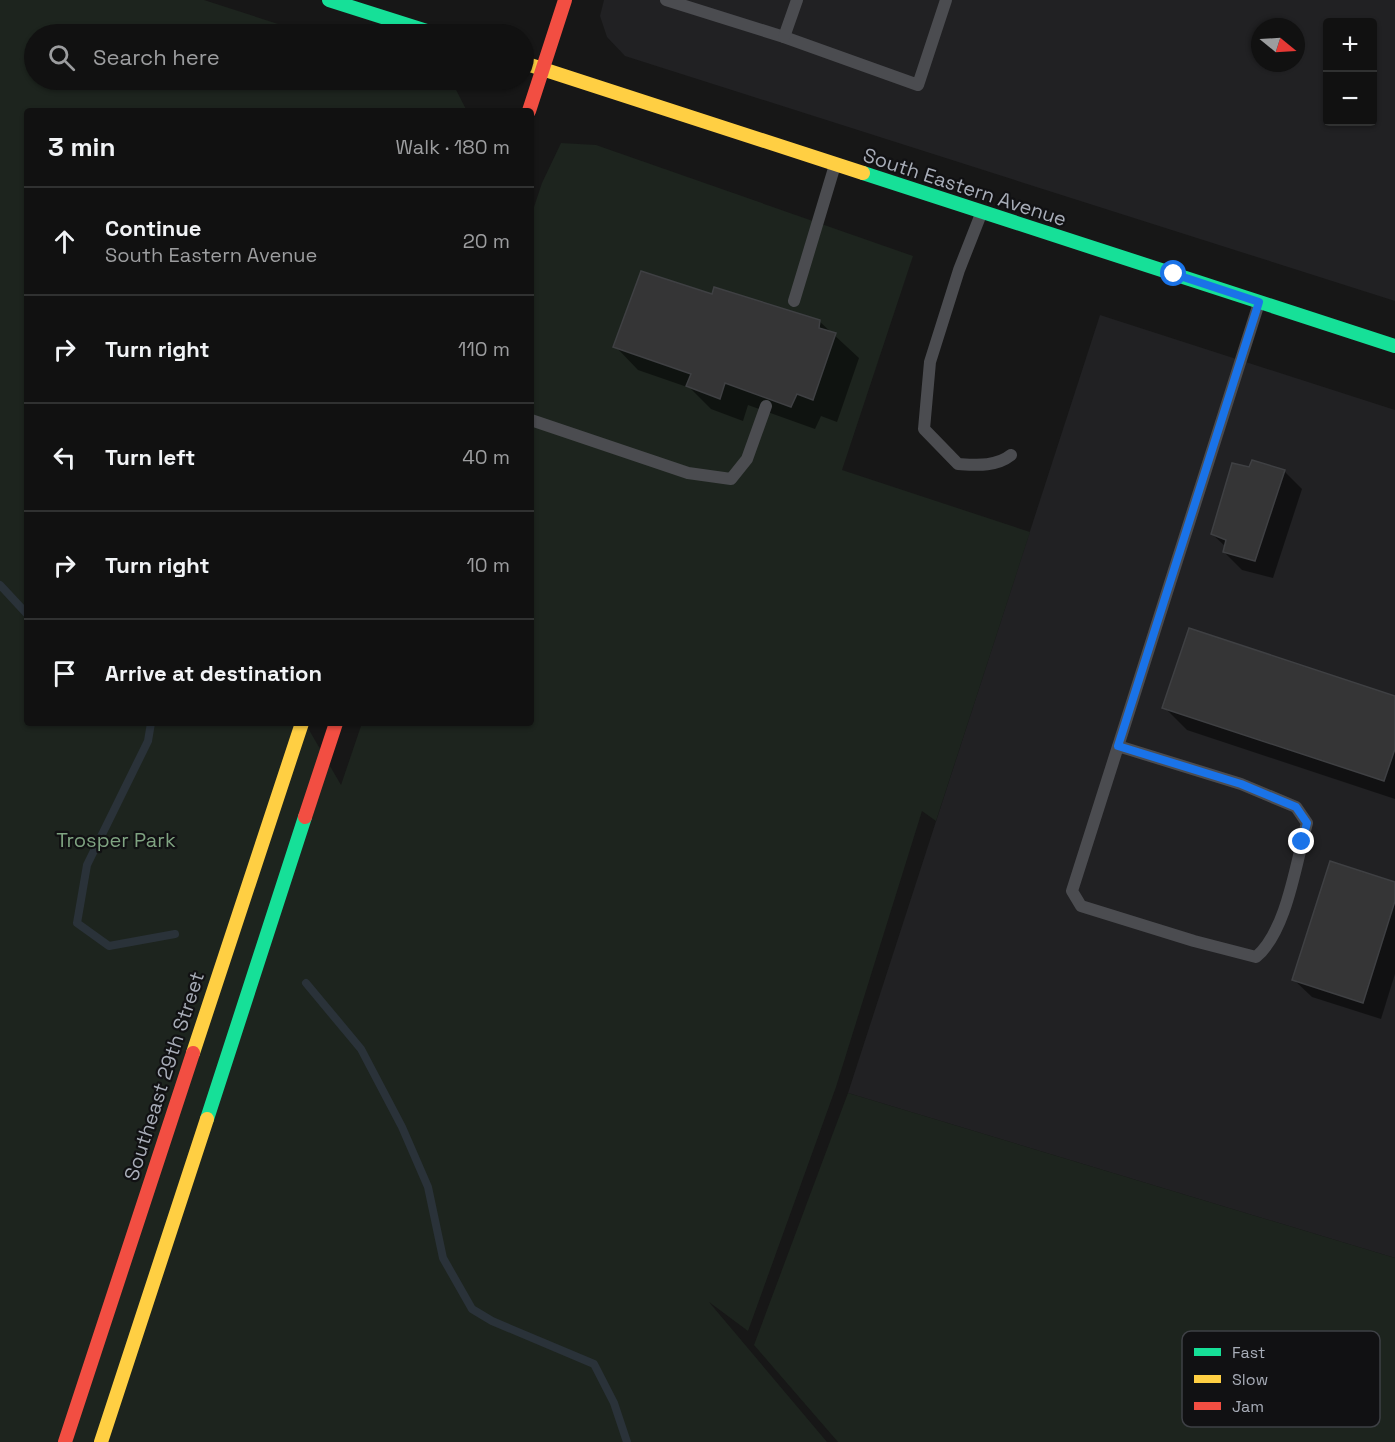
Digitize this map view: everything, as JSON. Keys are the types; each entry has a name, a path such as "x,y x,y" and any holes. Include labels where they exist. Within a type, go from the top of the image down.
{"main road":[{"path":"329,0 404,24"},
{"path":"530,108 565,0"},
{"name":"South Eastern Avenue","path":"534,66 1395,346"},
{"name":"Southeast 29th Street","path":"65,1442 301,726"},
{"path":"101,1442 335,726"}],"lane":[{"path":"666,0 784,37 918,85 946,0"},
{"path":"784,37 797,0"},
{"path":"794,301 835,165"},
{"path":"981,213 959,270 930,362 924,429 958,464 980,466 1004,460 1011,455"},
{"path":"1118,746 1241,784 1296,807 1307,823 1282,916 1264,950 1256,957 1194,941 1081,906 1072,891 1118,746 1259,302"},
{"path":"534,421 688,473 731,479 747,459 766,406"}],"shaded area":[{"path":"604,0 1395,0 1395,301 625,56 607,37 600,16"},
{"path":"1100,315 1395,410 1395,1258 848,1093"}],"green space":[{"name":"Trosper Park","path":"0,0 204,0 278,24 24,24 24,90 456,90 465,108 24,108 24,726 307,726 341,785 361,726 534,726 534,207 542,183 561,143 596,145 913,256 842,470 1030,532 936,821 922,811 836,1087 748,1331 709,1302 827,1442 0,1442"},
{"path":"848,1093 1395,1258 1395,1442 838,1442 754,1345"}],"building":[{"path":"641,271 712,294 714,287 820,320 819,328 836,333 813,400 797,394 791,407 725,383 720,399 686,386 691,374 613,347"},
{"path":"1252,460 1285,470 1255,561 1223,552 1226,540 1211,534 1232,463 1249,467"},
{"path":"1189,628 1395,696 1395,749 1384,781 1162,708"},
{"path":"1330,861 1395,882 1395,901 1363,1003 1292,980"}],"waterway":[{"path":"0,585 24,611"},
{"path":"150,726 148,741 87,865 77,923 109,946 175,934"},
{"path":"306,983 361,1049 402,1127 428,1187 443,1258 472,1309 492,1321 594,1364 614,1403 627,1442"}],"traffic: fast":[{"path":"329,0 405,24"},
{"path":"863,173 1395,346"},
{"path":"207,1119 305,817"}],"traffic: slow":[{"path":"534,66 863,173"},
{"path":"193,1053 301,726"},
{"path":"101,1442 207,1119"}],"traffic: jam":[{"path":"530,108 565,0"},
{"path":"305,817 335,726"},
{"path":"65,1442 193,1053"}],"route":[{"path":"1174,274 1259,302 1118,746 1241,784 1296,807 1307,823 1302,842"}]}
